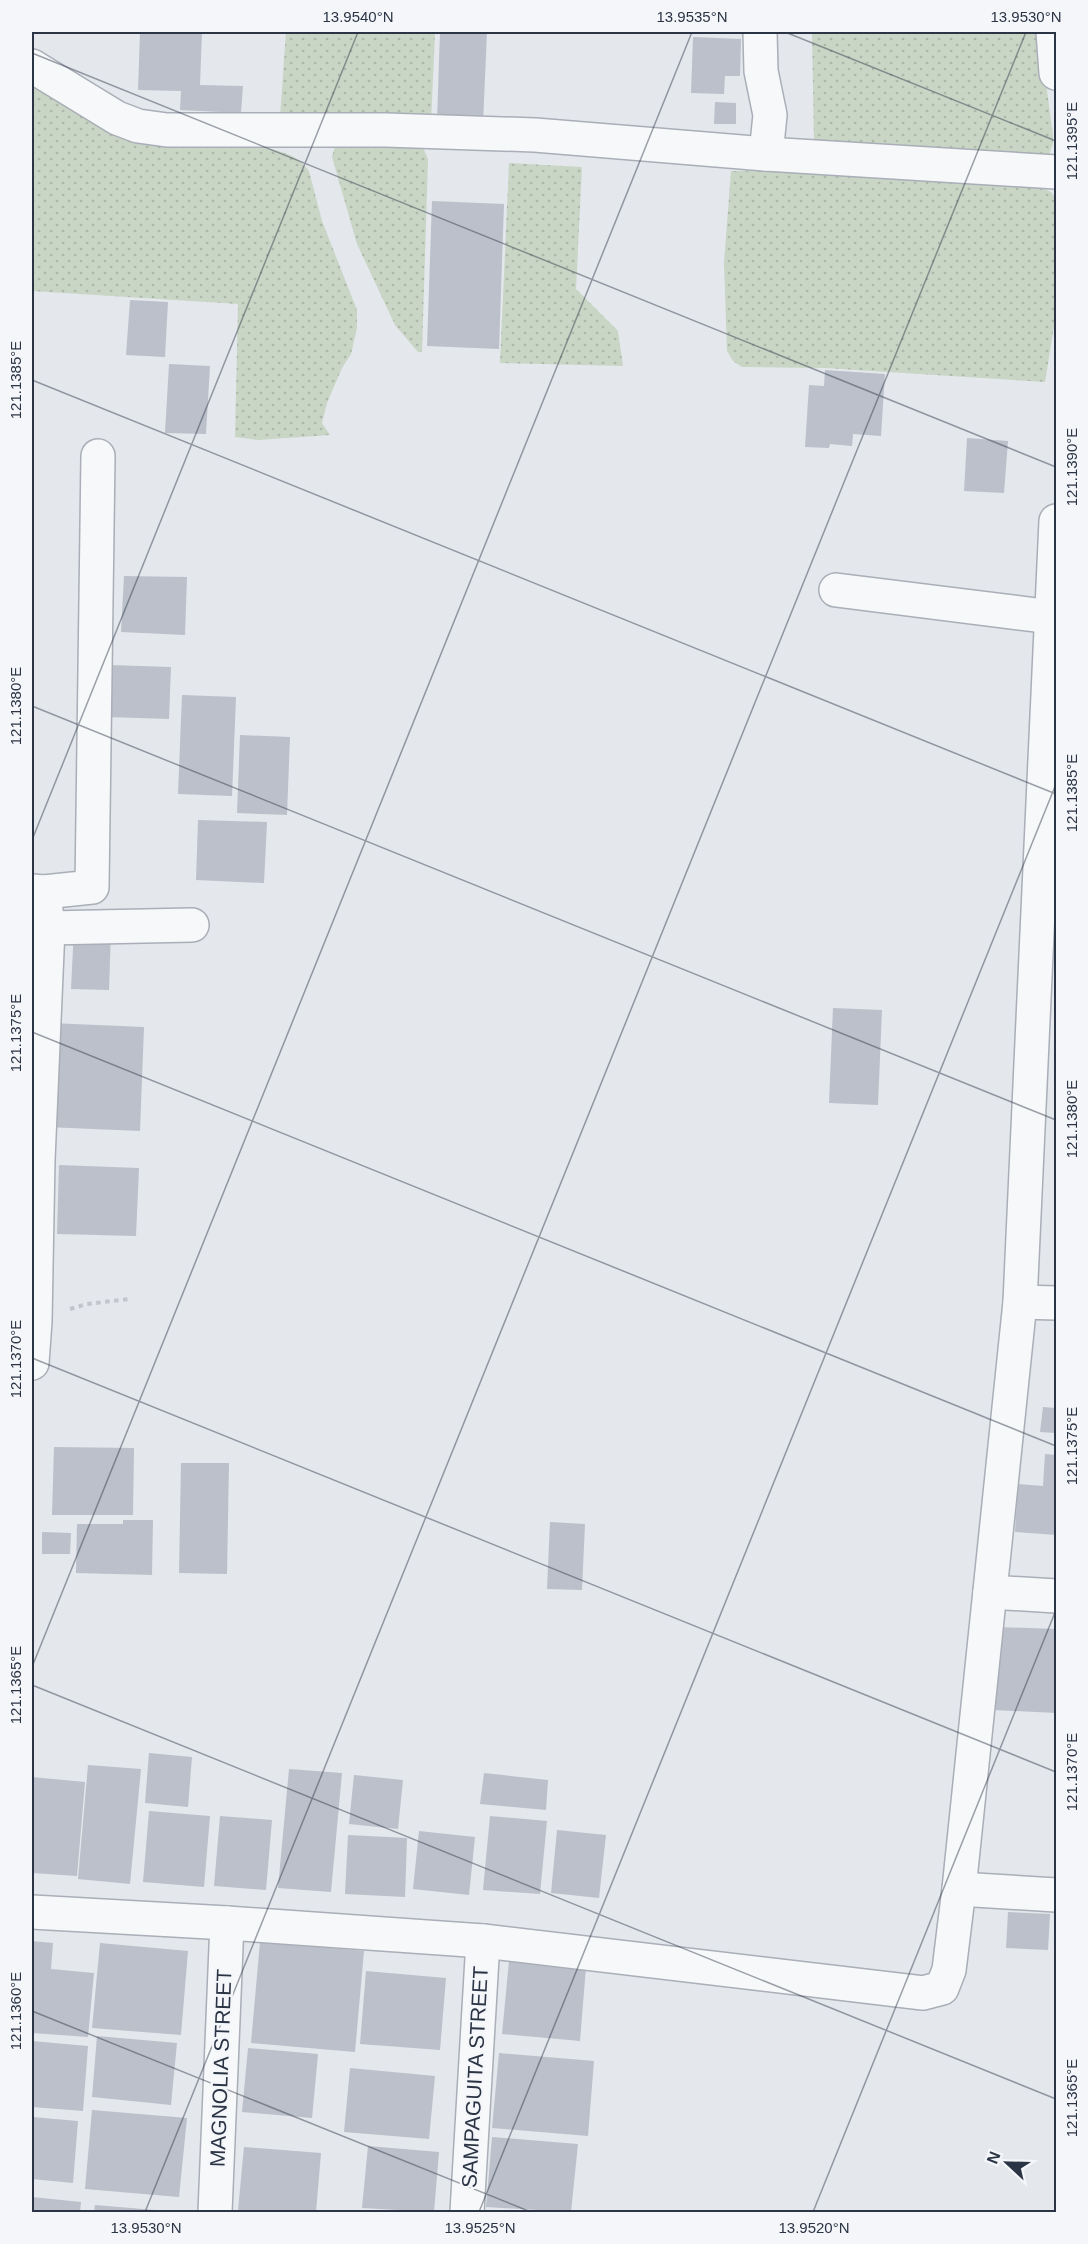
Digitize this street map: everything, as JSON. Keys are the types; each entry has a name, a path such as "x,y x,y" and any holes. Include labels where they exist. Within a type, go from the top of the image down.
{"street":[{"path":"760,32 761,71 770,115 766,154"},
{"path":"1053,32 1056,73"},
{"path":"32,66 117,118 138,126 167,130 386,130 535,135 766,154 1056,172"},
{"path":"32,1363 35,1321 35,1160 48,928 38,892 92,887 98,456"},
{"path":"32,1912 483,1941 923,1993 942,1988 949,1970 959,1889 1020,1302 1045,1029 1052,617 1056,520"},
{"path":"836,590 1052,617"},
{"path":"48,928 192,925"},
{"path":"1020,1302 1056,1303"},
{"path":"990,1592 1056,1596"},
{"path":"959,1889 1056,1895"},
{"name":"MAGNOLIA STREET","path":"215,2212 227,1923"},
{"name":"SAMPAGUITA STREET","path":"467,2212 483,1941"}],"path":[{"path":"35,1321 87,1304 129,1299"}],"green space":[{"path":"286,32 435,32 431,123 280,117"},
{"path":"812,32 1039,32 1053,135 1049,155 814,145"},
{"path":"32,80 284,153 304,165 309,171 322,221 357,310 357,328 351,354 342,368 327,403 322,423 330,435 258,440 235,437 238,304 32,291"},
{"path":"336,142 422,145 428,159 422,352 418,352 395,325 357,244 332,157"},
{"path":"509,163 582,167 576,289 618,331 623,366 500,363"},
{"path":"816,170 1037,185 1051,192 1056,198 1056,314 1045,382 825,368 742,367 733,361 727,351 724,263 731,171"}],"building":[{"path":"140,32 202,32 200,85 243,86 241,113 180,110 181,91 138,90"},
{"path":"440,32 487,32 483,123 437,121"},
{"path":"693,37 741,39 740,76 725,76 724,94 691,93"},
{"path":"715,102 736,103 736,124 714,124"},
{"path":"432,201 504,204 499,349 427,346"},
{"path":"130,300 168,302 165,357 126,355"},
{"path":"169,364 210,366 206,434 165,433"},
{"path":"825,370 885,374 881,436 853,434 852,446 830,444 829,448 805,447 809,385 824,386"},
{"path":"967,438 1008,441 1004,493 964,491"},
{"path":"124,576 187,577 185,635 121,632"},
{"path":"109,665 171,667 169,719 107,717"},
{"path":"182,695 236,697 232,796 178,794"},
{"path":"240,735 290,737 287,815 237,813"},
{"path":"198,820 267,822 264,883 196,880"},
{"path":"74,928 111,930 109,990 71,989"},
{"path":"833,1008 882,1010 878,1105 829,1103"},
{"path":"50,1023 144,1027 140,1131 46,1127"},
{"path":"59,1165 139,1168 136,1236 57,1234"},
{"path":"1043,1407 1056,1408 1056,1433 1040,1432"},
{"path":"54,1447 134,1448 133,1515 52,1515"},
{"path":"1045,1454 1056,1455 1056,1535 1015,1532 1018,1484 1043,1486"},
{"path":"181,1463 229,1463 227,1574 179,1573"},
{"path":"123,1520 153,1520 152,1575 76,1573 77,1524 123,1524"},
{"path":"550,1522 585,1524 582,1590 547,1589"},
{"path":"42,1532 71,1533 70,1554 42,1554"},
{"path":"998,1627 1056,1629 1056,1713 994,1710"},
{"path":"149,1753 192,1757 188,1807 145,1803"},
{"path":"88,1765 141,1769 130,1884 78,1879"},
{"path":"289,1769 342,1773 331,1892 278,1888"},
{"path":"484,1773 548,1780 546,1810 480,1804"},
{"path":"354,1775 403,1780 398,1829 349,1824"},
{"path":"32,1777 85,1782 77,1876 32,1873"},
{"path":"149,1811 210,1816 204,1887 143,1882"},
{"path":"220,1816 272,1820 266,1890 214,1886"},
{"path":"490,1816 547,1821 540,1894 483,1890"},
{"path":"557,1830 606,1835 599,1898 551,1893"},
{"path":"419,1831 475,1837 469,1895 413,1889"},
{"path":"348,1835 407,1838 405,1897 345,1894"},
{"path":"1008,1912 1050,1914 1048,1950 1006,1948"},
{"path":"32,1941 53,1943 51,1969 94,1973 88,2037 32,2033"},
{"path":"260,1942 364,1951 355,2052 251,2043"},
{"path":"100,1943 188,1951 181,2035 92,2028"},
{"path":"509,1961 586,1967 580,2041 502,2034"},
{"path":"366,1971 446,1978 440,2050 360,2044"},
{"path":"97,2036 177,2043 171,2105 92,2097"},
{"path":"32,2041 88,2046 83,2111 32,2107"},
{"path":"248,2048 318,2054 312,2118 242,2112"},
{"path":"499,2053 594,2061 588,2136 492,2128"},
{"path":"350,2068 435,2076 429,2139 344,2132"},
{"path":"92,2110 187,2118 179,2197 85,2189"},
{"path":"32,2117 78,2121 73,2183 32,2179"},
{"path":"492,2137 578,2144 571,2212 486,2207"},
{"path":"368,2146 439,2152 434,2212 362,2208"},
{"path":"244,2147 321,2153 316,2212 238,2210"},
{"path":"32,2197 81,2202 80,2212 32,2212"},
{"path":"95,2205 167,2211 167,2212 94,2212"}]}
